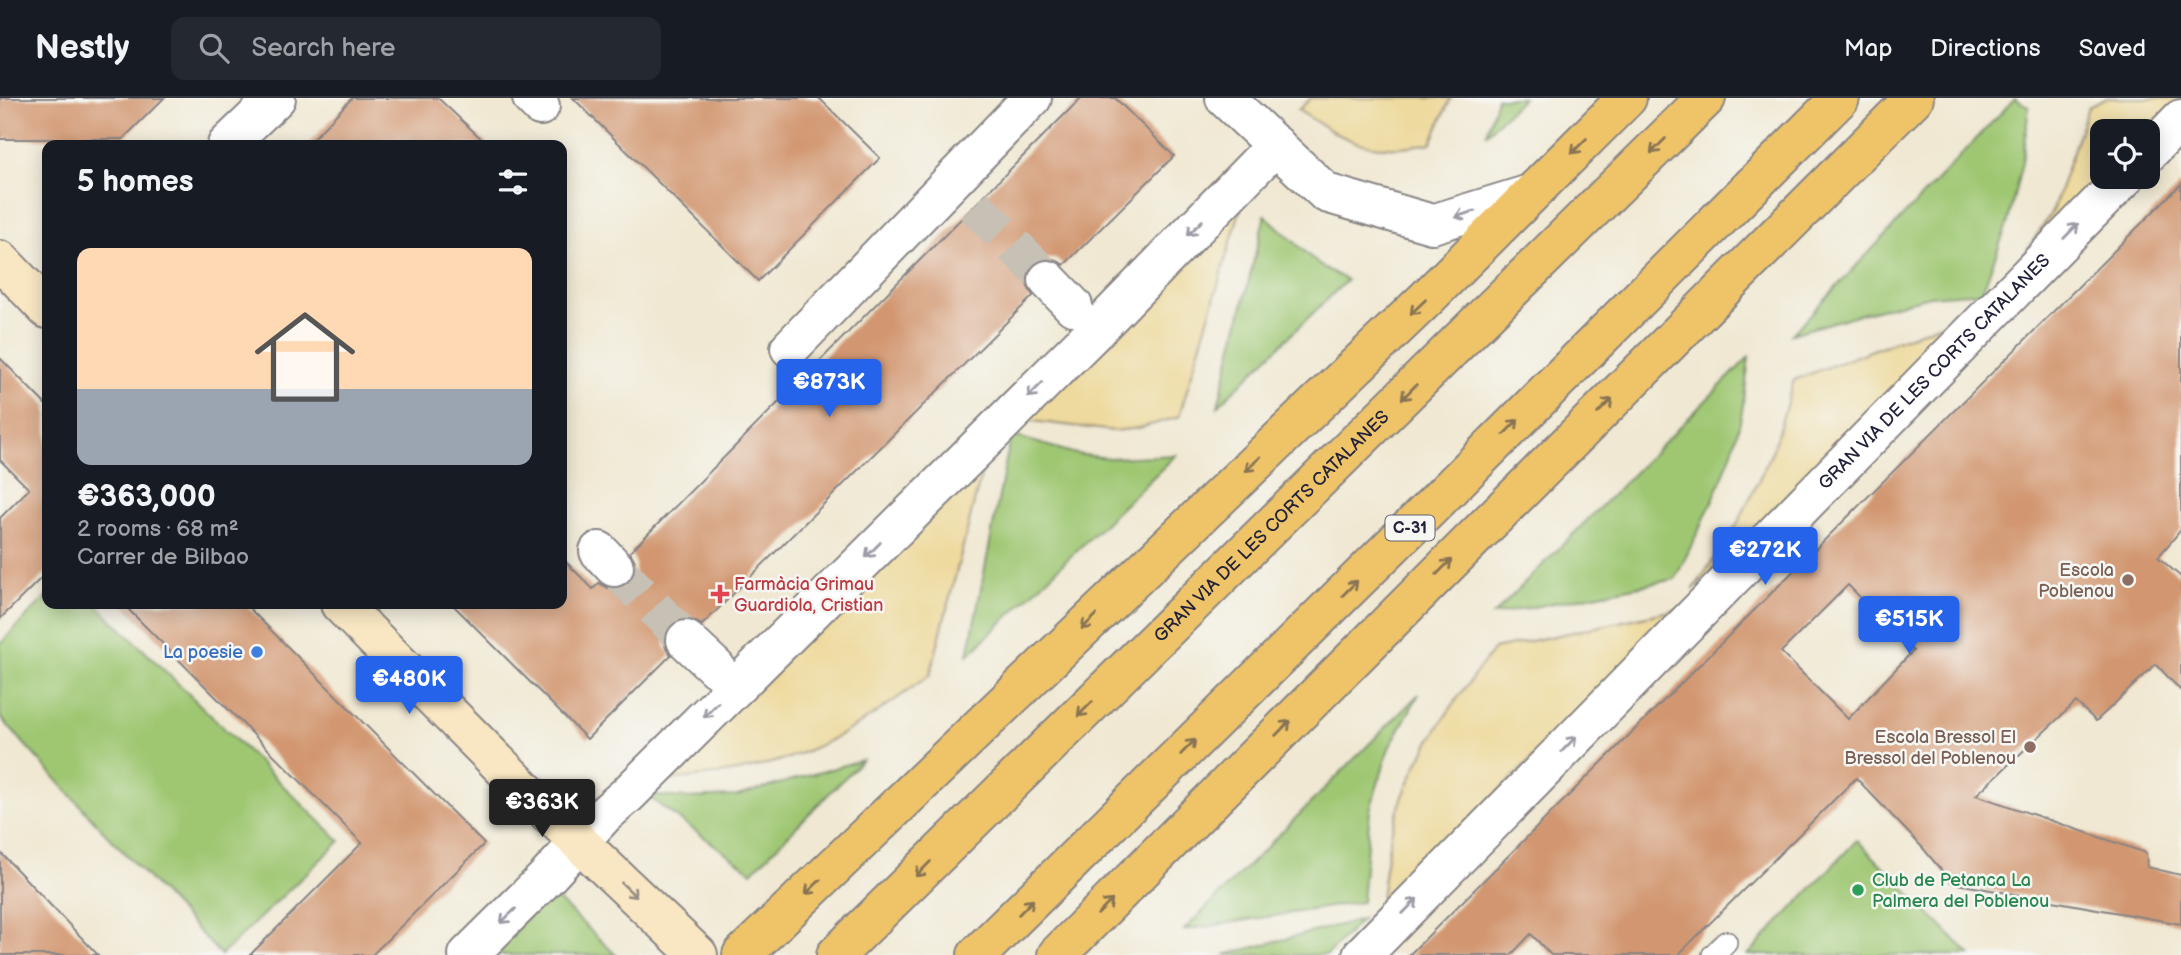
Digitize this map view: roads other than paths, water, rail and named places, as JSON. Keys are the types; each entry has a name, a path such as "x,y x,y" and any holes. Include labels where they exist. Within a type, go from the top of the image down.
{"main road":[{"path":"742,955 1425,300 1627,98"},
{"name":"GRAN VIA DE LES CORTS CATALANES","path":"836,955 1706,98"},
{"name":"C-31","path":"977,955 1407,531 1840,98"},
{"path":"1057,955 1914,98"},
{"path":"0,260 42,304"},
{"path":"345,609 580,843 698,955"}],"street":[{"path":"232,140 276,98"},
{"path":"790,348 963,193 1032,98"},
{"path":"1226,98 1326,193 1432,224 1531,194"},
{"path":"2160,141 2181,119"},
{"path":"468,955 580,843 604,815 1096,330 1276,145"},
{"name":"GRAN VIA DE LES CORTS CATALANES","path":"1362,955 2113,189"},
{"path":"686,640 716,668"}],"tunnel":[{"path":"974,205 1048,280"},
{"path":"614,567 686,640"}],"place":[{"name":"Escola Poblenou","path":"2128,580"},
{"name":"Farmàcia Grimau Guardiola, Cristian","path":"720,594"},
{"name":"La poesie","path":"257,652"},
{"name":"Escola Bressol El Bressol del Poblenou","path":"2030,747"},
{"name":"Club de Petanca La Palmera del Poblenou","path":"1858,890"}]}
